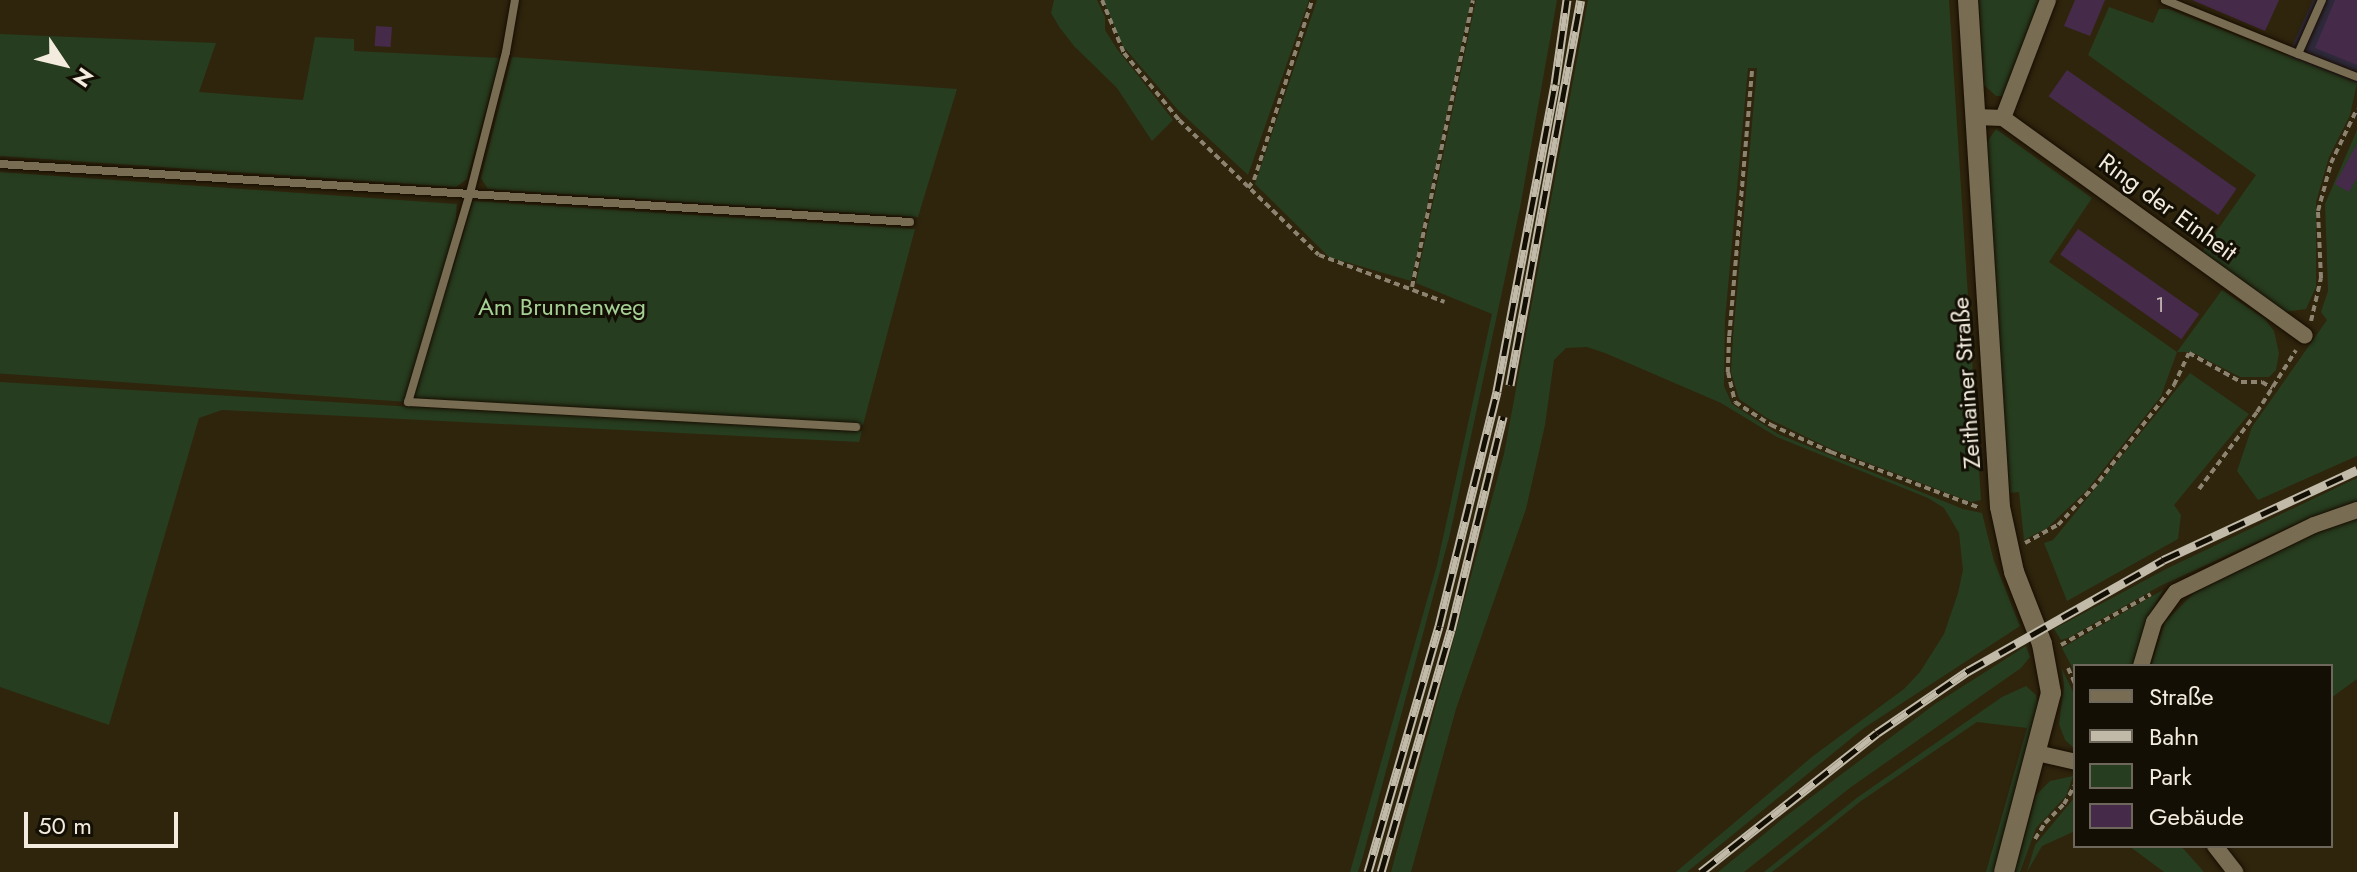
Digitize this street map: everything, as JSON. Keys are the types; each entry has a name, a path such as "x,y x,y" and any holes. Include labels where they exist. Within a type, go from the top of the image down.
{"street":[{"name":"Zeithainer Straße","path":"1968,0 2000,507 2007,545 2049,676 2049,705 2004,872"},
{"path":"1976,117 2003,118 2048,0"},
{"name":"Ring der Einheit","path":"2003,118 2305,336"},
{"path":"2142,664 2154,622 2176,592 2314,525 2357,510"},
{"path":"2037,753 2073,762"},
{"path":"2217,848 2235,872"}],"lane":[{"path":"515,0 506,52 470,193 408,402 856,427"},
{"path":"2165,0 2357,77"},
{"path":"2298,54 2322,0"},
{"path":"0,164 910,222"}],"path":[{"path":"1102,0 1124,53 1179,120 1319,255 1412,287 1445,302"},
{"path":"1248,188 1254,180 1312,0"},
{"path":"1412,287 1473,0"},
{"path":"1752,71 1729,337 1728,372 1735,402 1771,425 1903,482 1974,508 2000,507"},
{"path":"2199,489 2272,388 2305,336 2319,296 2318,211 2331,163 2357,109"},
{"path":"2007,545 2044,535 2076,507 2153,414 2174,385 2189,353 2241,382 2262,382 2272,388"},
{"path":"2060,654 2057,647 2137,601 2168,586 2176,592"},
{"path":"2063,660 2073,680"},
{"path":"2033,842 2073,788"}],"shaded area":[{"path":"2313,0 2357,0 2357,83 2287,57"}],"green space":[{"path":"1054,0 1097,0 1105,17 1105,30 1117,49 1173,120 1152,141 1117,88 1060,28 1051,13"},
{"path":"1103,0 1309,0 1248,175 1178,110 1123,46"},
{"path":"1317,0 1471,0 1411,281 1329,257 1255,184"},
{"path":"1476,0 1557,0 1520,208 1450,534 1363,856 1358,872 1350,872 1437,565 1492,314 1416,283"},
{"path":"1588,0 1949,0 1981,500 1971,502 1829,448 1767,418 1739,399 1731,372 1757,68 1748,68 1725,320 1724,386 1732,404 1778,434 1963,509 1982,513 1994,561 2020,626 1864,728 1687,872 1676,872 1813,756 1904,689 1920,672 1944,634 1958,593 1963,570 1959,533 1944,508 1928,498 1777,437 1721,403 1605,353 1587,347 1566,348 1554,360 1545,425 1526,509 1456,709 1411,872 1391,872 1504,454"},
{"path":"1979,0 2042,0 2003,96 1996,96 1984,85"},
{"path":"2109,7 2153,23 2159,9 2169,9 2357,83 2350,115 2329,157 2316,202 2316,287 2306,309 2284,312 2202,252 2256,175 2088,55"},
{"path":"0,34 216,43 199,92 303,100 315,37 354,39 354,51 500,58 467,179 456,187 0,156"},
{"path":"512,57 957,89 918,217 488,189 481,178"},
{"path":"1996,129 2092,198 2049,262 2177,352 2161,396 2087,490 2047,528 2024,540 2019,492 2010,493 2001,380 1987,142"},
{"path":"2357,130 2357,456 2258,500 2237,471 2252,427 2327,320 2321,312 2328,291 2325,204"},
{"name":"Am Brunnenweg","path":"0,172 457,204 443,404 0,373"},
{"name":"Am Brunnenweg","path":"473,201 915,229 863,425 415,399"},
{"path":"2222,290 2265,319 2274,331 2279,353 2276,370 2269,377 2240,377 2192,352 2177,352"},
{"path":"2190,373 2249,414 2174,505 2181,515 2178,539 2067,601 2044,543 2053,540"},
{"path":"0,382 862,431 859,442 222,410 199,418 109,725 0,687"},
{"path":"2357,478 2357,501 2309,518 2160,586 2068,638 2061,640 2054,629 2168,568"},
{"path":"2357,518 2357,679 2333,697 2333,664 2152,664 2165,622 2194,593 2317,533"},
{"path":"2163,590 2146,621 2135,664 2073,664 2073,669 2062,648"},
{"path":"2026,646 2030,657 2021,668 1851,787 1744,872 1718,872 1786,816 1935,704"},
{"path":"2062,669 2073,692 2073,747 2065,740 2059,724 2064,686"},
{"path":"2026,686 2036,695 2039,708 1995,872 1986,872 2027,728 1977,722 1861,801 1772,872 1764,872 1858,797 2002,697"},
{"path":"2073,776 2066,796 2036,828 2020,872 2015,872 2036,795 2050,781"},
{"path":"2073,799 2073,832 2042,846 2027,872 2035,845"},
{"path":"2132,848 2183,848 2204,872 2164,872"}],"building":[{"path":"2075,0 2105,0 2090,36 2064,26"},
{"path":"2192,0 2279,0 2265,31"},
{"path":"2335,0 2357,0 2357,65 2315,48"},
{"path":"376,26 392,27 391,47 375,46"},
{"path":"2067,70 2237,189 2218,215 2049,96"},
{"path":"2357,144 2357,178 2349,192 2335,184"},
{"path":"2078,229 2199,314 2181,339 2060,254"}],"railway":[{"path":"1368,872 1439,626 1497,391 1555,84 1567,0"},
{"path":"1510,385 1581,0"},
{"path":"1381,872 1451,630 1503,416"},
{"path":"1701,872 1877,733 1968,671 2163,560 2357,470"}]}
